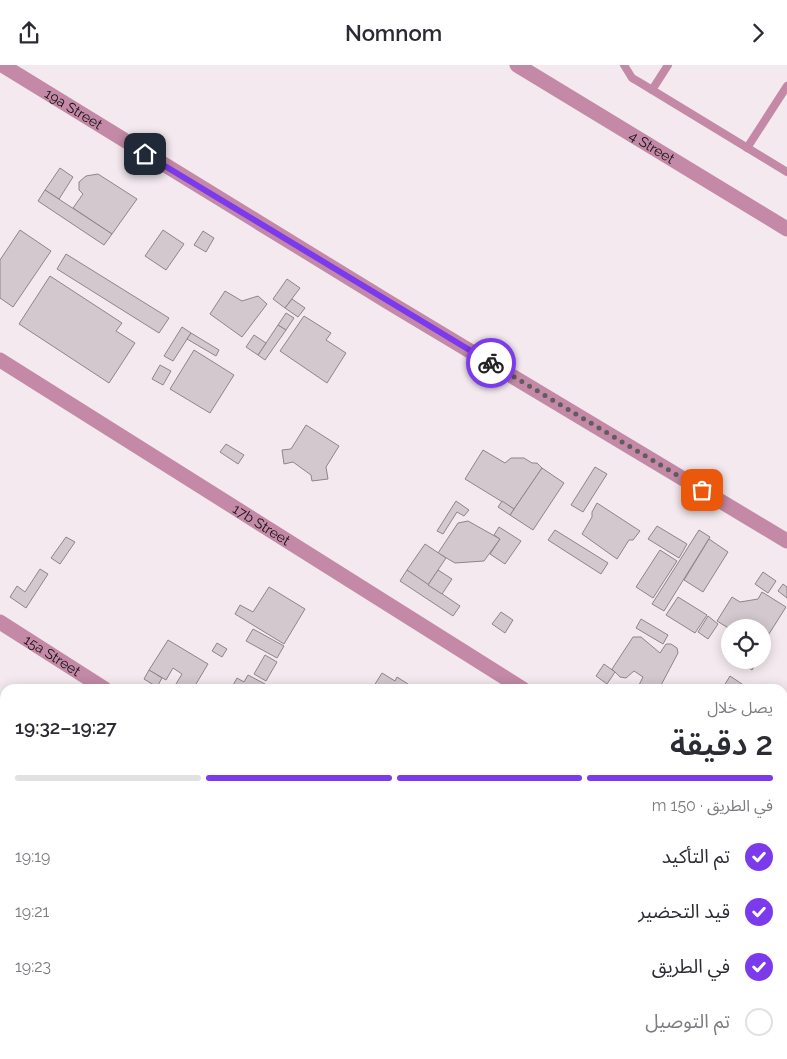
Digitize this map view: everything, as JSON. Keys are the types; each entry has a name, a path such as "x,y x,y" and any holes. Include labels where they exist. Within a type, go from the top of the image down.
{"street":[{"name":"19a Street","path":"2,65 365,288 787,541"},
{"name":"4 Street","path":"518,65 787,229"},
{"name":"17b Street","path":"0,360 515,684"},
{"name":"15a Street","path":"0,622 96,684"}],"lane":[{"path":"624,65 632,78 787,173"},
{"path":"652,90 668,65"},
{"path":"747,148 787,87"}],"building":[{"path":"60,168 73,177 59,199 45,190"},
{"path":"98,174 137,199 112,234 73,208 83,194 79,190 79,182 86,176"},
{"path":"45,190 112,234 104,245 38,201"},
{"path":"20,230 51,251 13,307 0,298 0,260"},
{"path":"163,230 184,244 166,270 145,256"},
{"path":"203,231 214,238 206,252 194,245"},
{"path":"66,254 169,318 159,333 57,269"},
{"path":"50,276 122,323 116,331 135,343 109,383 19,324"},
{"path":"287,279 300,288 285,308 273,299"},
{"path":"225,291 242,301 258,296 267,304 242,337 210,314"},
{"path":"292,299 305,308 298,317 285,308"},
{"path":"286,313 294,318 286,330 278,325"},
{"path":"304,316 331,333 326,340 346,353 327,383 280,351"},
{"path":"278,325 286,330 265,360 258,355"},
{"path":"182,327 191,333 173,361 164,356"},
{"path":"191,333 219,350 216,356 187,339"},
{"path":"254,335 266,343 258,355 246,347"},
{"path":"194,350 234,375 210,413 170,389"},
{"path":"160,365 171,371 163,385 152,379"},
{"path":"306,425 339,446 326,467 328,479 312,481 311,475 293,462 284,464 282,450 291,449"},
{"path":"226,444 244,455 238,464 220,452"},
{"path":"483,450 505,463 511,458 524,458 532,463 537,463 542,468 514,509 465,479"},
{"path":"595,467 607,474 583,512 571,505"},
{"path":"542,468 564,483 533,530 510,515"},
{"path":"456,501 469,510 464,516 457,512 443,534 437,531"},
{"path":"502,501 514,509 510,515 498,507"},
{"path":"597,503 640,531 633,540 629,540 617,559 582,534 592,517 592,512"},
{"path":"468,521 500,539 484,561 455,563 438,553 458,523"},
{"path":"657,526 687,544 679,558 648,539"},
{"path":"499,527 521,541 505,564 490,554 500,539 494,535"},
{"path":"555,530 608,563 601,574 548,540"},
{"path":"699,530 710,537 664,611 652,604"},
{"path":"66,537 75,542 60,564 51,558"},
{"path":"709,539 728,552 703,592 684,580"},
{"path":"425,544 446,558 428,585 407,570"},
{"path":"660,550 677,561 653,598 636,587"},
{"path":"40,569 48,574 26,608 10,597 17,586 25,592"},
{"path":"407,570 460,606 453,616 400,581"},
{"path":"438,570 452,579 442,594 428,585"},
{"path":"763,572 776,581 768,593 755,584"},
{"path":"783,584 787,587 787,598 778,591"},
{"path":"269,587 305,609 284,644 235,614 240,605 253,612"},
{"path":"762,592 786,607 771,631 771,619 721,619 721,623 717,621 732,597 740,602 758,599"},
{"path":"678,597 707,615 695,633 666,615"},
{"path":"501,612 513,620 505,633 492,624"},
{"path":"708,616 718,624 708,639 698,632"},
{"path":"641,619 668,635 663,644 636,628"},
{"path":"253,629 284,646 277,658 246,641"},
{"path":"633,637 641,637 660,653 666,644 671,644 677,648 678,653 662,684 640,684 643,677 634,671 626,678 620,677 612,669"},
{"path":"168,640 208,664 196,684 176,684 182,674 173,668 166,680 149,670"},
{"path":"217,643 227,649 222,657 212,651"},
{"path":"265,655 277,662 266,681 254,674"},
{"path":"604,664 615,672 607,684 596,676"},
{"path":"149,670 162,678 159,684 152,684 144,679"},
{"path":"382,673 395,681 397,677 408,684 375,684"},
{"path":"248,675 265,684 234,684 237,678 244,682"},
{"path":"730,676 742,684 725,684"}],"way so far":[{"path":"491,363 702,490"}],"route":[{"path":"145,154 491,363"}]}
